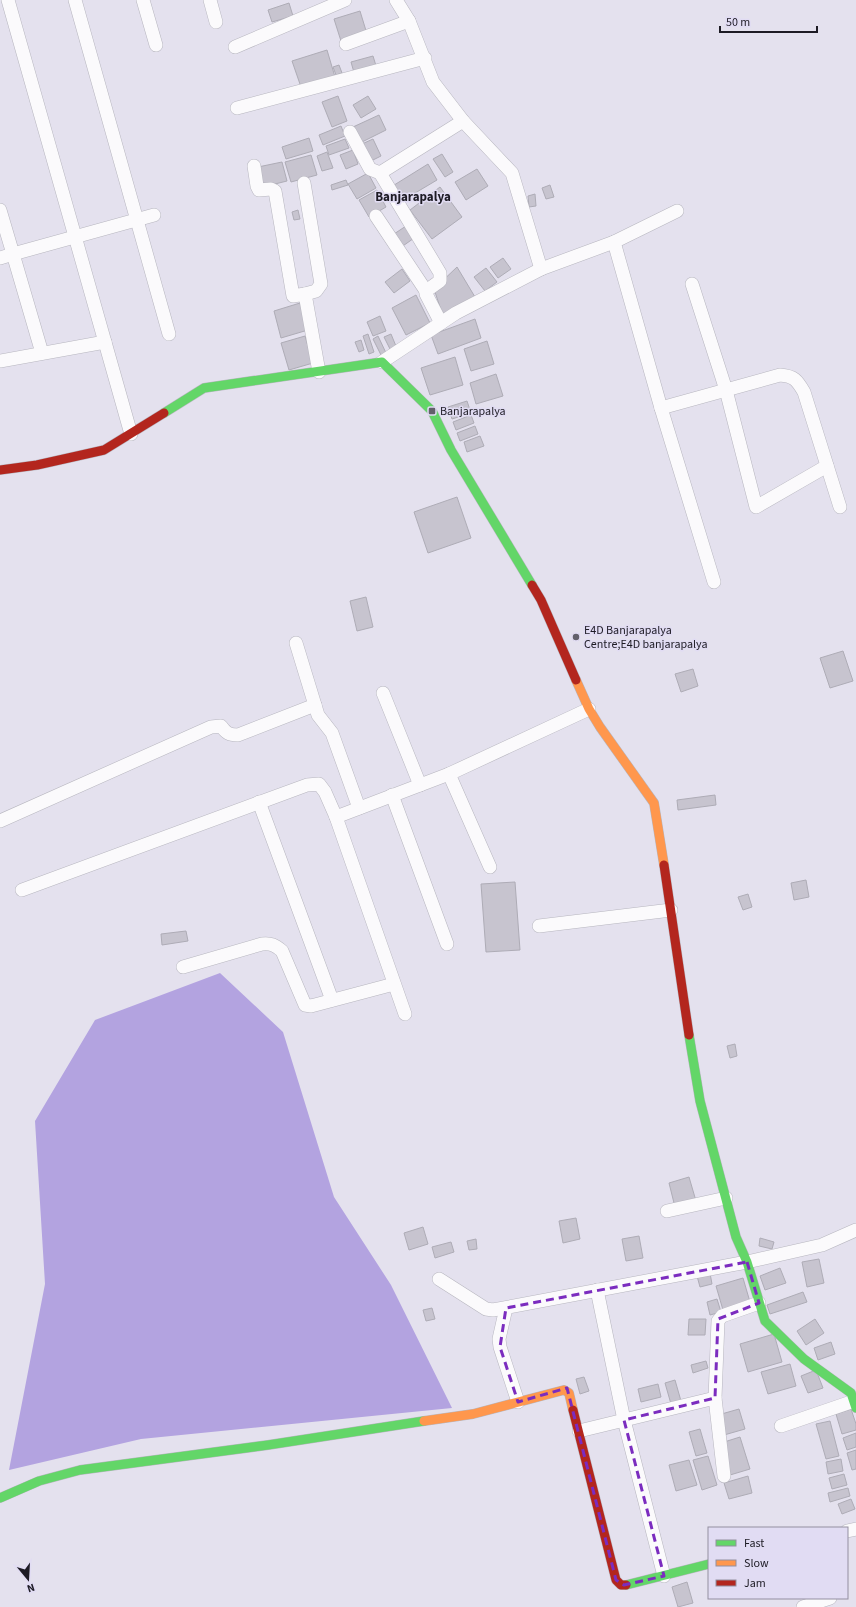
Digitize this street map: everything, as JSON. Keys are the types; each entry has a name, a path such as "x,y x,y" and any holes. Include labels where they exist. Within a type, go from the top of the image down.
{"street":[{"path":"8,0 131,434"},
{"path":"75,0 169,334"},
{"path":"143,0 156,45"},
{"path":"210,0 216,22"},
{"path":"235,48 344,0"},
{"path":"396,0 409,21 425,58 433,82 463,121 512,173 541,268"},
{"path":"346,44 409,21"},
{"path":"237,108 425,58"},
{"path":"380,173 463,121"},
{"path":"350,132 370,169 380,173 440,273 440,281 426,291"},
{"path":"254,166 259,190 271,189 275,191 293,296 316,291 321,284 304,183"},
{"path":"0,210 42,353"},
{"path":"0,470 37,465 104,450 204,388 382,362 456,313 541,268 614,242 677,211"},
{"path":"0,258 154,215"},
{"path":"376,216 426,291 426,296 441,323"},
{"path":"614,242 714,582"},
{"path":"692,284 726,390 756,507 827,466"},
{"path":"305,294 319,372"},
{"path":"0,361 105,342"},
{"path":"382,362 432,411 451,450 541,600 589,709 654,803 700,1101 736,1237 747,1262 765,1321 804,1359 851,1393 855,1405 781,1426"},
{"path":"662,408 780,374 790,375 798,382 804,392 840,507"},
{"path":"296,643 320,719 332,733 359,808"},
{"path":"383,693 420,785"},
{"path":"0,821 211,727 220,726 226,733 238,735 315,705"},
{"path":"336,817 449,774 589,709"},
{"path":"449,774 490,867"},
{"path":"22,890 306,785 319,784 325,792 336,817 405,1014"},
{"path":"392,795 447,944"},
{"path":"259,802 332,1000"},
{"path":"538,926 671,910"},
{"path":"183,966 269,943 276,946 282,952 305,1005 311,1006 394,984"},
{"path":"667,1211 726,1198"},
{"path":"439,1278 486,1309 493,1310 747,1262 822,1245 856,1230"},
{"path":"597,1290 624,1420 664,1576"},
{"path":"724,1476 715,1398 717,1332 719,1318 759,1303"},
{"path":"506,1308 499,1339 500,1347 518,1402"},
{"path":"0,1498 25,1486 80,1470 268,1445 459,1416 486,1411 564,1390 569,1393 616,1580 621,1585 624,1585 708,1564"},
{"path":"579,1431 715,1398"},
{"path":"803,1607 827,1599"}],"highlighted area":[{"path":"747,1262 759,1303 718,1319 715,1398 624,1420 664,1576 624,1585 616,1580 567,1388 518,1402 500,1347 506,1308"}],"shaded area":[{"path":"220,973 283,1032 334,1197 391,1285 452,1408 141,1439 9,1470 45,1284 35,1121 95,1020"}],"building":[{"path":"289,3 293,16 272,22 268,10"},
{"path":"360,11 367,34 341,41 334,19"},
{"path":"327,50 335,77 301,87 292,61"},
{"path":"373,56 377,69 355,76 351,62"},
{"path":"339,65 342,73 336,75 333,67"},
{"path":"338,96 347,121 332,127 322,102"},
{"path":"368,96 376,109 361,118 353,105"},
{"path":"379,115 386,130 360,143 353,127"},
{"path":"341,126 345,136 323,145 319,135"},
{"path":"309,138 313,151 286,159 282,147"},
{"path":"345,139 349,148 329,155 326,146"},
{"path":"373,139 381,156 371,161 362,144"},
{"path":"353,150 358,164 346,169 340,155"},
{"path":"327,152 333,168 322,171 317,156"},
{"path":"442,154 453,172 445,177 433,159"},
{"path":"311,155 317,175 291,182 285,162"},
{"path":"282,162 287,181 263,187 258,167"},
{"path":"428,164 437,180 400,202 391,187"},
{"path":"477,169 488,186 466,200 455,182"},
{"path":"368,173 376,188 357,199 348,184"},
{"path":"346,180 348,185 332,190 331,185"},
{"path":"550,185 554,197 546,199 542,188"},
{"path":"440,187 462,217 432,239 410,210"},
{"path":"377,190 386,207 369,217 359,200"},
{"path":"535,194 536,206 529,207 528,196"},
{"path":"298,210 300,219 294,220 292,212"},
{"path":"409,224 417,236 400,248 391,236"},
{"path":"503,258 511,269 498,278 490,267"},
{"path":"457,267 475,297 443,316 434,289"},
{"path":"486,268 497,282 485,291 474,277"},
{"path":"402,269 410,281 394,293 385,282"},
{"path":"416,295 430,323 406,335 392,308"},
{"path":"300,303 308,330 281,338 274,311"},
{"path":"380,316 386,331 373,336 367,322"},
{"path":"475,319 481,338 438,354 431,335"},
{"path":"368,334 374,352 369,354 363,336"},
{"path":"391,334 398,351 392,353 384,337"},
{"path":"305,336 313,363 289,370 281,343"},
{"path":"378,336 387,355 382,357 373,339"},
{"path":"361,340 364,350 359,352 355,342"},
{"path":"487,341 494,364 471,371 464,349"},
{"path":"455,357 463,385 430,395 421,368"},
{"path":"496,374 503,396 476,404 470,383"},
{"path":"467,401 471,413 452,419 448,407"},
{"path":"471,415 474,423 456,430 453,422"},
{"path":"475,426 478,434 460,441 457,433"},
{"path":"480,436 484,446 467,452 464,442"},
{"path":"457,497 471,538 428,553 414,512"},
{"path":"366,597 373,627 357,631 350,601"},
{"path":"843,651 853,681 830,688 820,658"},
{"path":"693,669 698,686 681,692 675,674"},
{"path":"715,795 716,805 678,810 677,800"},
{"path":"806,880 809,897 794,900 791,883"},
{"path":"515,882 520,950 486,952 481,884"},
{"path":"748,894 752,907 743,910 738,897"},
{"path":"186,931 188,941 162,945 161,934"},
{"path":"735,1044 737,1056 730,1058 727,1046"},
{"path":"689,1177 696,1201 675,1207 669,1183"},
{"path":"576,1218 580,1239 563,1243 559,1221"},
{"path":"423,1227 428,1244 409,1250 404,1233"},
{"path":"639,1236 643,1258 626,1261 622,1239"},
{"path":"760,1238 774,1242 772,1249 759,1246"},
{"path":"476,1239 477,1249 469,1250 467,1241"},
{"path":"451,1242 454,1252 435,1258 432,1247"},
{"path":"819,1259 824,1283 807,1287 802,1262"},
{"path":"780,1268 786,1283 765,1290 760,1276"},
{"path":"710,1273 712,1284 700,1287 697,1276"},
{"path":"743,1278 750,1302 723,1310 716,1286"},
{"path":"803,1292 807,1302 770,1314 767,1305"},
{"path":"717,1299 721,1312 710,1315 707,1302"},
{"path":"432,1308 435,1319 426,1321 423,1310"},
{"path":"689,1319 706,1319 705,1335 688,1335"},
{"path":"815,1319 824,1333 806,1345 797,1331"},
{"path":"774,1334 782,1362 748,1372 740,1344"},
{"path":"831,1342 835,1354 818,1360 814,1348"},
{"path":"706,1361 708,1368 693,1373 691,1365"},
{"path":"790,1364 796,1386 768,1394 761,1372"},
{"path":"816,1370 823,1388 808,1393 801,1376"},
{"path":"584,1377 589,1391 580,1394 576,1379"},
{"path":"675,1380 681,1401 671,1404 665,1383"},
{"path":"658,1384 661,1397 641,1402 638,1389"},
{"path":"739,1409 745,1429 724,1435 718,1415"},
{"path":"851,1409 856,1424 856,1430 842,1434 836,1414"},
{"path":"830,1421 839,1456 826,1459 816,1424"},
{"path":"700,1429 707,1453 696,1456 689,1432"},
{"path":"856,1433 856,1447 847,1450 843,1438"},
{"path":"740,1437 750,1469 730,1475 721,1443"},
{"path":"856,1450 856,1469 852,1470 847,1453"},
{"path":"708,1456 717,1485 702,1490 693,1460"},
{"path":"841,1459 843,1471 828,1474 826,1462"},
{"path":"689,1460 697,1485 676,1491 669,1465"},
{"path":"844,1474 847,1485 832,1489 829,1478"},
{"path":"748,1476 752,1493 729,1499 724,1483"},
{"path":"848,1488 850,1496 830,1502 828,1493"},
{"path":"851,1499 855,1509 842,1514 838,1504"},
{"path":"687,1582 693,1603 678,1607 672,1587"}],"traffic: fast":[{"path":"164,413 204,388 382,362 432,411 451,450 532,585"},
{"path":"689,1035 700,1101 736,1237 747,1262 765,1321 804,1359 851,1393 856,1408"},
{"path":"0,1498 39,1481 80,1470 268,1445 424,1421"},
{"path":"626,1585 708,1564"}],"traffic: slow":[{"path":"576,680 589,709 600,727 654,803 664,865"},
{"path":"424,1421 473,1414 564,1390 569,1393 573,1410"}],"traffic: jam":[{"path":"0,470 37,465 104,450 164,413"},
{"path":"532,585 541,600 576,680"},
{"path":"664,865 689,1035"},
{"path":"573,1410 616,1580 621,1585 626,1585"}],"place":[{"name":"Banjarapalya","path":"432,411"},
{"name":"E4D Banjarapalya Centre;E4D banjarapalya","path":"576,637"}],"district":[{"name":"Banjarapalya","path":"413,197"}]}
